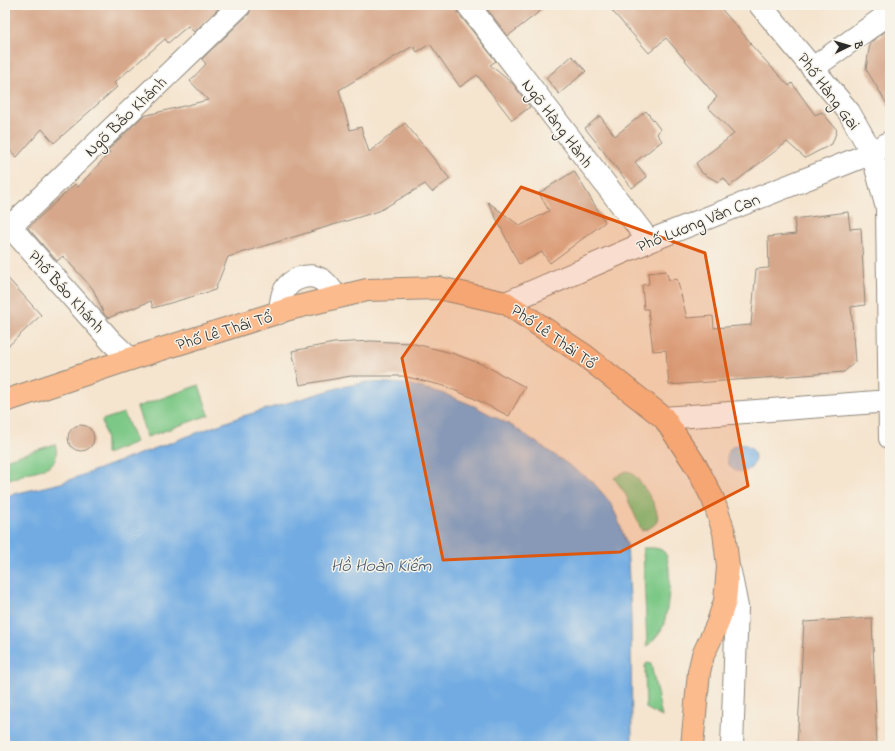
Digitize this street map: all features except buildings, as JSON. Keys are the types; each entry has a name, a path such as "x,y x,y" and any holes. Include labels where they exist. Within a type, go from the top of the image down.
{"main road":[{"name":"Phố Lê Thái Tổ","path":"5,401 130,359 279,313 367,290 439,288 506,303 584,355 664,418 692,459 713,499 724,532 728,567 725,601 717,625 703,656 699,672 692,746"}],"street":[{"name":"Ngõ Bảo Khánh","path":"8,224 240,5"},
{"name":"Ngõ Hàng Hành","path":"468,5 649,242"},
{"name":"Phố Hàng Gai","path":"760,5 849,112 881,147 887,208 890,438"},
{"path":"813,68 890,13"},
{"name":"Phố Lương Văn Can","path":"506,303 649,242 881,147"},
{"name":"Phố Báo Khánh","path":"8,224 111,341 130,359"},
{"path":"664,418 889,401"},
{"path":"728,567 737,607 732,746"}],"highlighted area":[{"path":"521,187 705,253 748,486 620,552 443,560 402,358"}],"green space":[{"path":"199,385 209,415 147,437 137,407"},
{"path":"124,413 136,442 106,454 106,440 102,420"},
{"path":"55,444 56,458 50,466 5,479 5,460"},
{"path":"626,471 631,472 639,481 650,496 657,511 658,518 656,523 652,527 642,531 625,493 614,478"},
{"path":"643,548 662,550 667,558 669,566 669,588 665,620 656,637 647,646"},
{"path":"647,663 651,664 662,717 646,708 645,666"}],"water":[{"name":"Hồ Hoàn Kiếm","path":"368,382 407,384 442,393 474,406 514,427 592,481 609,501 617,517 627,545 631,615 632,746 5,746 5,496 61,483 240,417 341,387"},
{"path":"741,444 751,448 755,458 751,468 741,472 731,468 727,458 731,448"}]}
